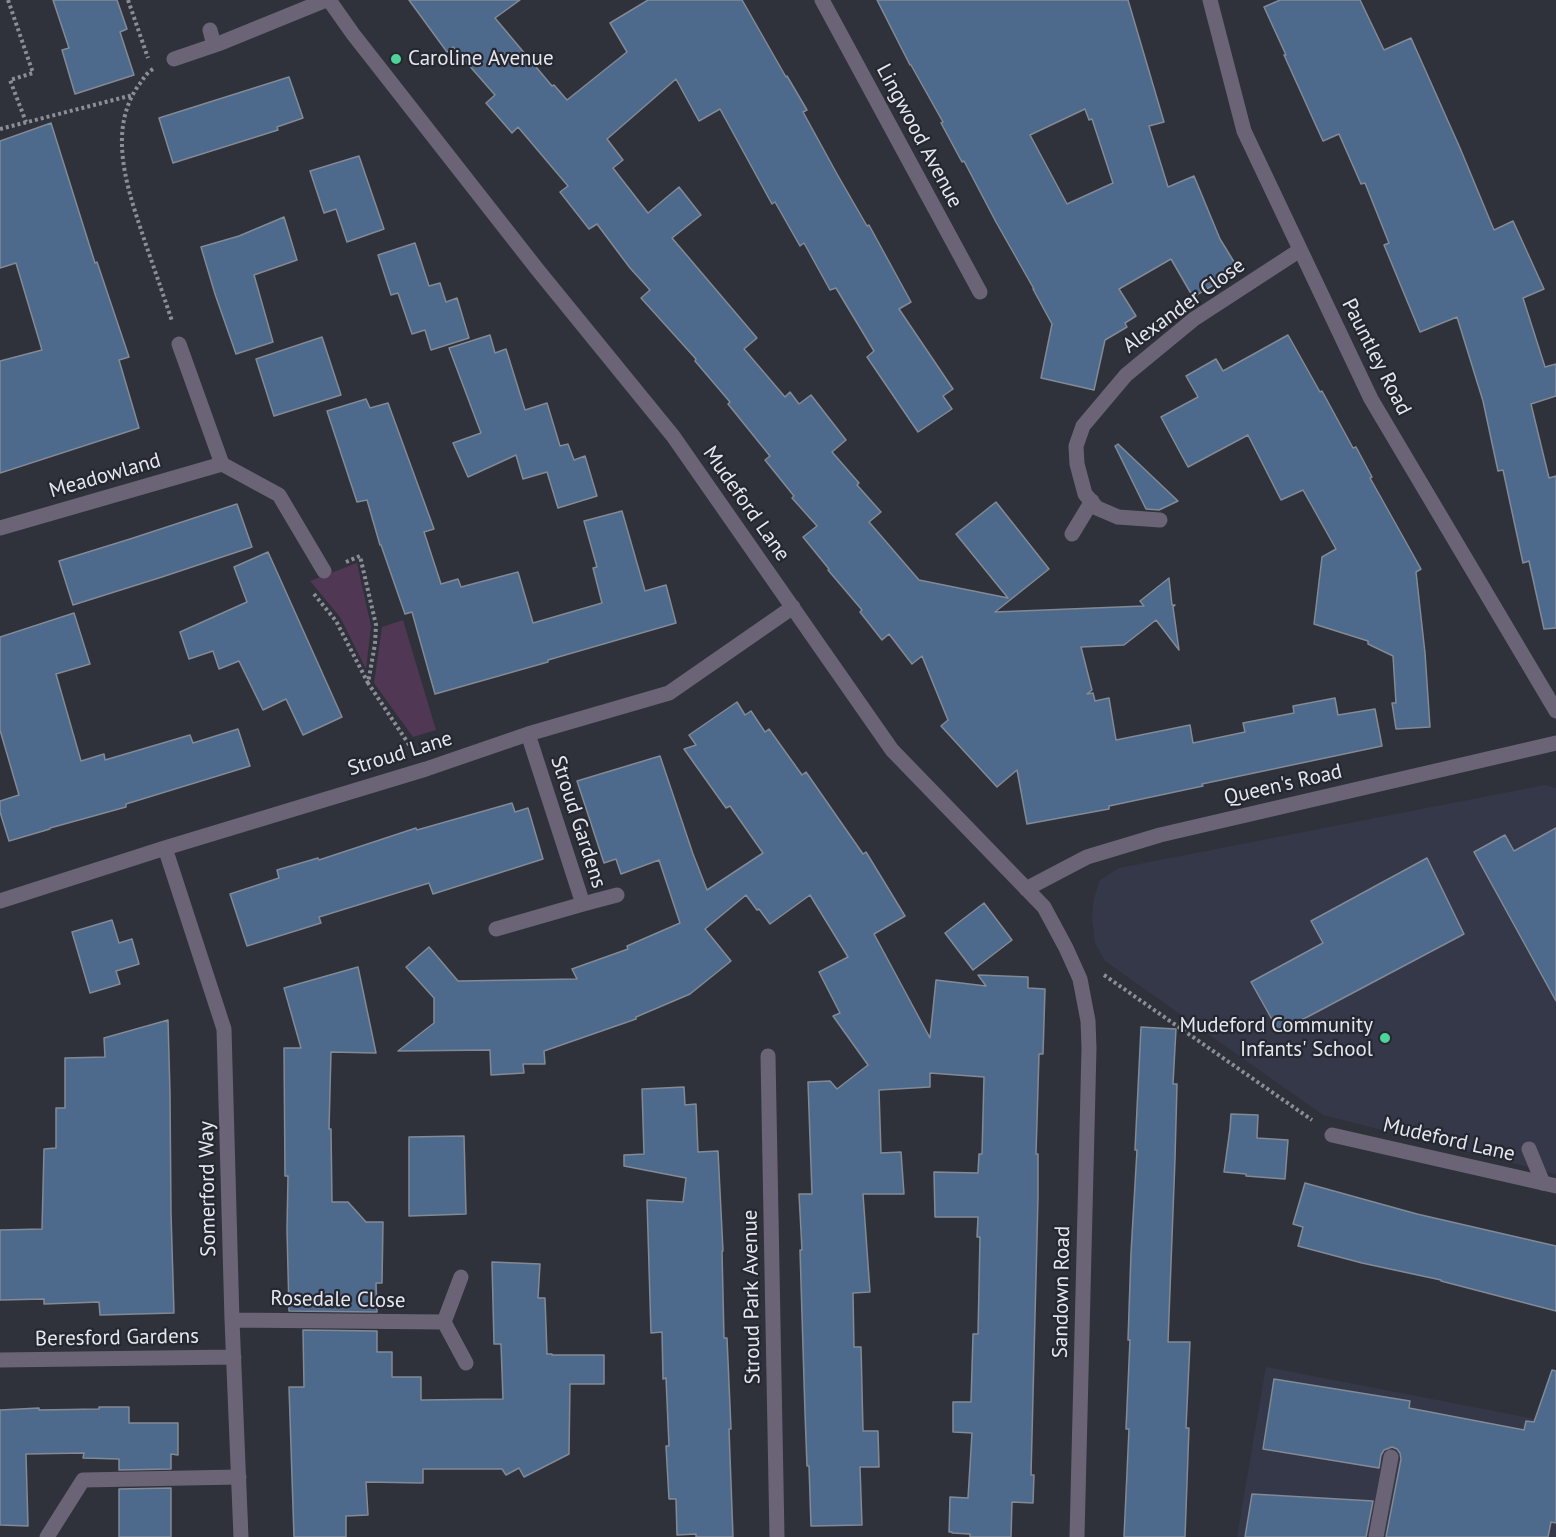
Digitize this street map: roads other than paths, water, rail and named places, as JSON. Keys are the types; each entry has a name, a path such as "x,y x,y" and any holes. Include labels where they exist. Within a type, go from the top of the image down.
{"street":[{"name":"Mudeford Lane","path":"174,59 212,38 328,0 537,269 673,436 892,750 1044,907 1080,979 1088,1021 1089,1048"},
{"name":"Lingwood Avenue","path":"822,0 980,292"},
{"name":"Pauntley Road","path":"1210,0 1244,131 1371,399 1556,711"},
{"name":"Alexander Close","path":"1092,501 1085,494 1077,464 1076,446 1083,426 1101,403 1126,375 1194,319 1300,250"},
{"path":"179,344 222,464 279,495 324,571"},
{"name":"Meadowland","path":"0,528 222,464"},
{"path":"1072,534 1092,501 1097,508 1118,517 1160,520"},
{"name":"Stroud Lane","path":"0,901 426,769 528,734 669,693 793,607"},
{"name":"Stroud Gardens","path":"496,929 583,904 528,734"},
{"name":"Queen's Road","path":"1026,889 1087,857 1160,835 1556,743"},
{"name":"Somerford Way","path":"165,848 224,1029 241,1537"},
{"path":"583,904 617,895"},
{"name":"Sandown Road","path":"1077,1537 1089,1048"},
{"name":"Stroud Park Avenue","path":"768,1056 777,1537"},
{"name":"Mudeford Lane","path":"1332,1135 1550,1185"},
{"path":"1529,1149 1550,1185"},
{"path":"461,1277 444,1322 466,1363"},
{"name":"Rosedale Close","path":"232,1320 444,1322"},
{"name":"Beresford Gardens","path":"0,1360 234,1357"},
{"path":"1376,1537 1391,1456"},
{"path":"47,1537 84,1480 239,1477"}],"place":[{"name":"Caroline Avenue","path":"396,59"},
{"name":"Mudeford Community Infants' School","path":"1385,1038"}]}
